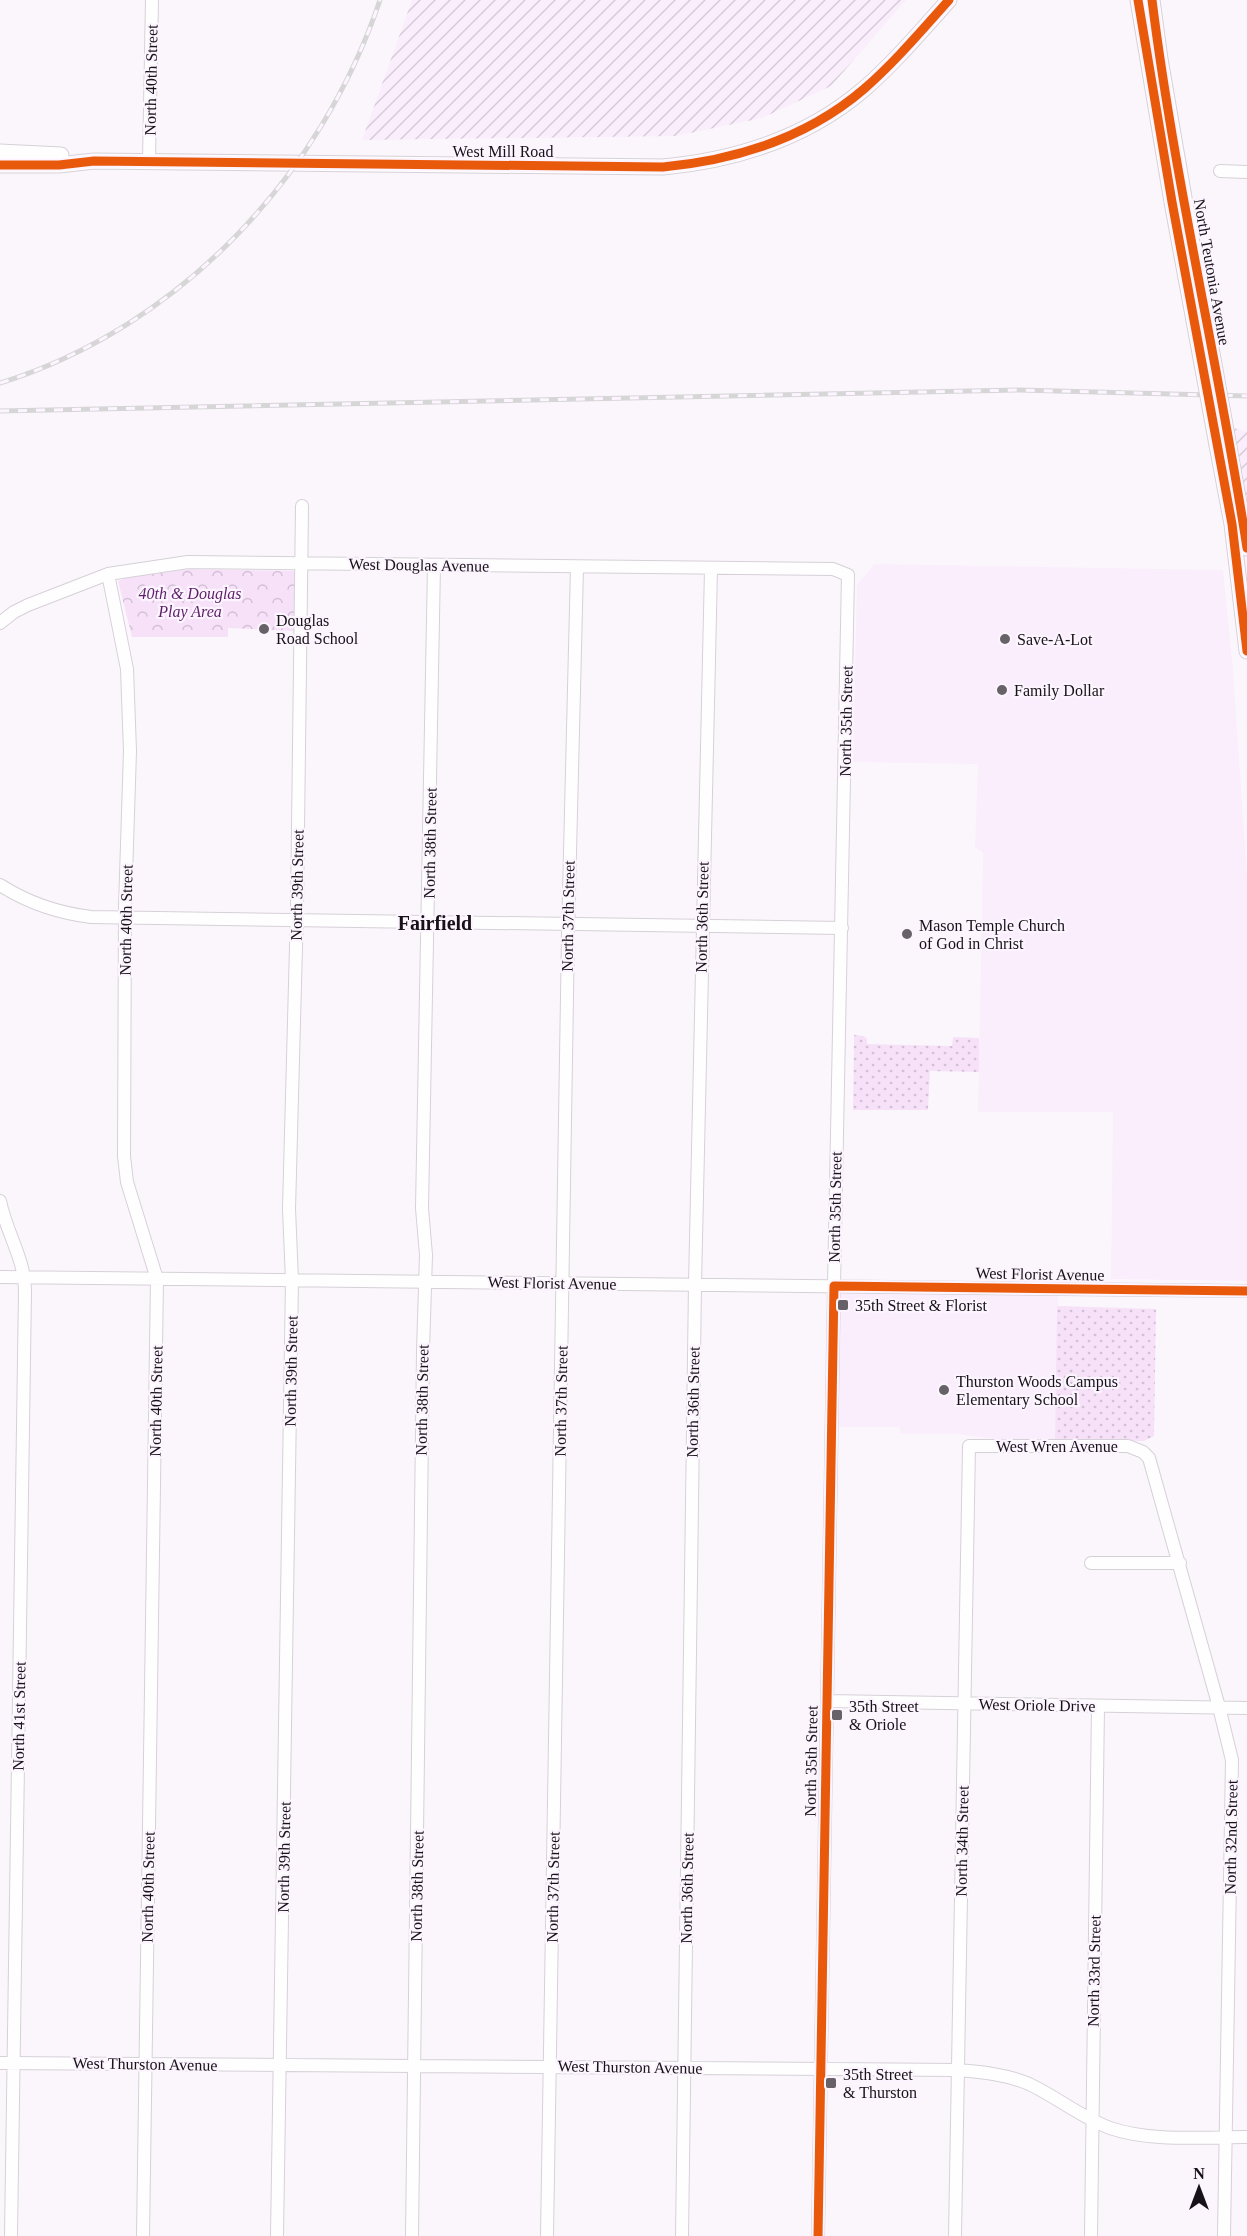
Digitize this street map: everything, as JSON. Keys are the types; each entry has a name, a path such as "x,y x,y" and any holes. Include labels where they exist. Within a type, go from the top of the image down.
{"main road":[{"name":"West Mill Road","path":"0,165 149,161 663,167 721,159 748,153 788,137 841,106 884,70 949,0"},
{"name":"North Teutonia Avenue","path":"1138,0 1172,202 1223,446 1247,548"},
{"name":"North Teutonia Avenue","path":"1152,0 1223,446 1247,651"},
{"name":"West Mill Road","path":"0,152 60,155 94,161"}],"street":[{"name":"North 40th Street","path":"149,161 152,0"},
{"path":"1220,171 1247,172"},
{"name":"North 39th Street","path":"277,2236 292,1280 289,1209 297,920 302,506"},
{"name":"West Douglas Avenue","path":"0,623 28,605 108,574 188,562 833,569 848,575"},
{"name":"North 38th Street","path":"412,2236 426,1255 422,1208 434,565"},
{"name":"North 37th Street","path":"547,2236 568,923 578,567"},
{"name":"North 36th Street","path":"682,2236 694,1284 711,569"},
{"name":"North 40th Street","path":"108,574 127,669 130,751 124,918 124,1156 127,1182 157,1279 142,2236"},
{"name":"North 35th Street","path":"818,2236 848,575"},
{"path":"0,885 36,904 66,914 124,918 429,920 842,928"},
{"name":"North 41st Street","path":"0,1201 25,1277 10,2236"},
{"name":"West Florist Avenue","path":"0,1277 1247,1291"},
{"name":"West Wren Avenue","path":"969,1446 1128,1446 1143,1452"},
{"name":"North 34th Street","path":"955,2236 969,1446"},
{"name":"North 32nd Street","path":"1143,1452 1153,1467 1232,1760 1224,2236"},
{"path":"1091,1563 1180,1563"},
{"name":"West Oriole Drive","path":"826,1701 1247,1707"},
{"name":"North 33rd Street","path":"1091,2236 1098,1706"},
{"name":"West Thurston Avenue","path":"0,2063 957,2070 993,2073 1026,2083 1091,2120 1116,2130 1139,2134 1247,2137"}],"shaded area":[{"path":"412,0 906,0 831,86 762,118 676,136 362,140"},
{"path":"1225,425 1247,432 1247,548"},
{"path":"874,564 1223,570 1233,670 1247,878 1247,1281 1111,1279 1113,1112 978,1112 983,853 975,847 978,764 853,762 857,585"},
{"name":"Thurston Woods Campus Elementary School","path":"834,1286 1058,1289 1055,1440 995,1439 957,1434 901,1434 899,1427 831,1427"}],"green space":[{"name":"40th & Douglas Play Area","path":"190,569 295,571 294,631 228,628 228,637 132,637 118,581 134,575"},
{"path":"854,1035 864,1036 867,1044 952,1046 953,1037 979,1038 979,1072 930,1071 928,1110 853,1110"},
{"path":"1057,1306 1156,1309 1154,1436 1144,1441 1055,1440"}],"railway":[{"path":"0,383 66,358 127,324 184,284 235,237 281,184 321,126 354,65 380,0"},
{"path":"0,411 1019,390 1247,396"}],"cycle path":[{"path":"0,165 59,165 94,161 663,167 690,164 770,144 819,121 842,106 875,79 949,0"},
{"path":"1138,0 1172,202 1232,524 1247,651"},
{"path":"1152,0 1173,138 1247,548"},
{"path":"818,2236 834,1286 1247,1291"}],"place":[{"name":"Douglas Road School","path":"264,629"},
{"name":"Save-A-Lot","path":"1005,639"},
{"name":"Family Dollar","path":"1002,690"},
{"name":"Mason Temple Church of God in Christ","path":"907,934"},
{"name":"35th Street & Florist","path":"843,1305"},
{"name":"Thurston Woods Campus Elementary School","path":"944,1390"},
{"name":"35th Street & Oriole","path":"837,1715"},
{"name":"35th Street & Thurston","path":"831,2083"}],"district":[{"name":"Fairfield","path":"435,923"}]}
